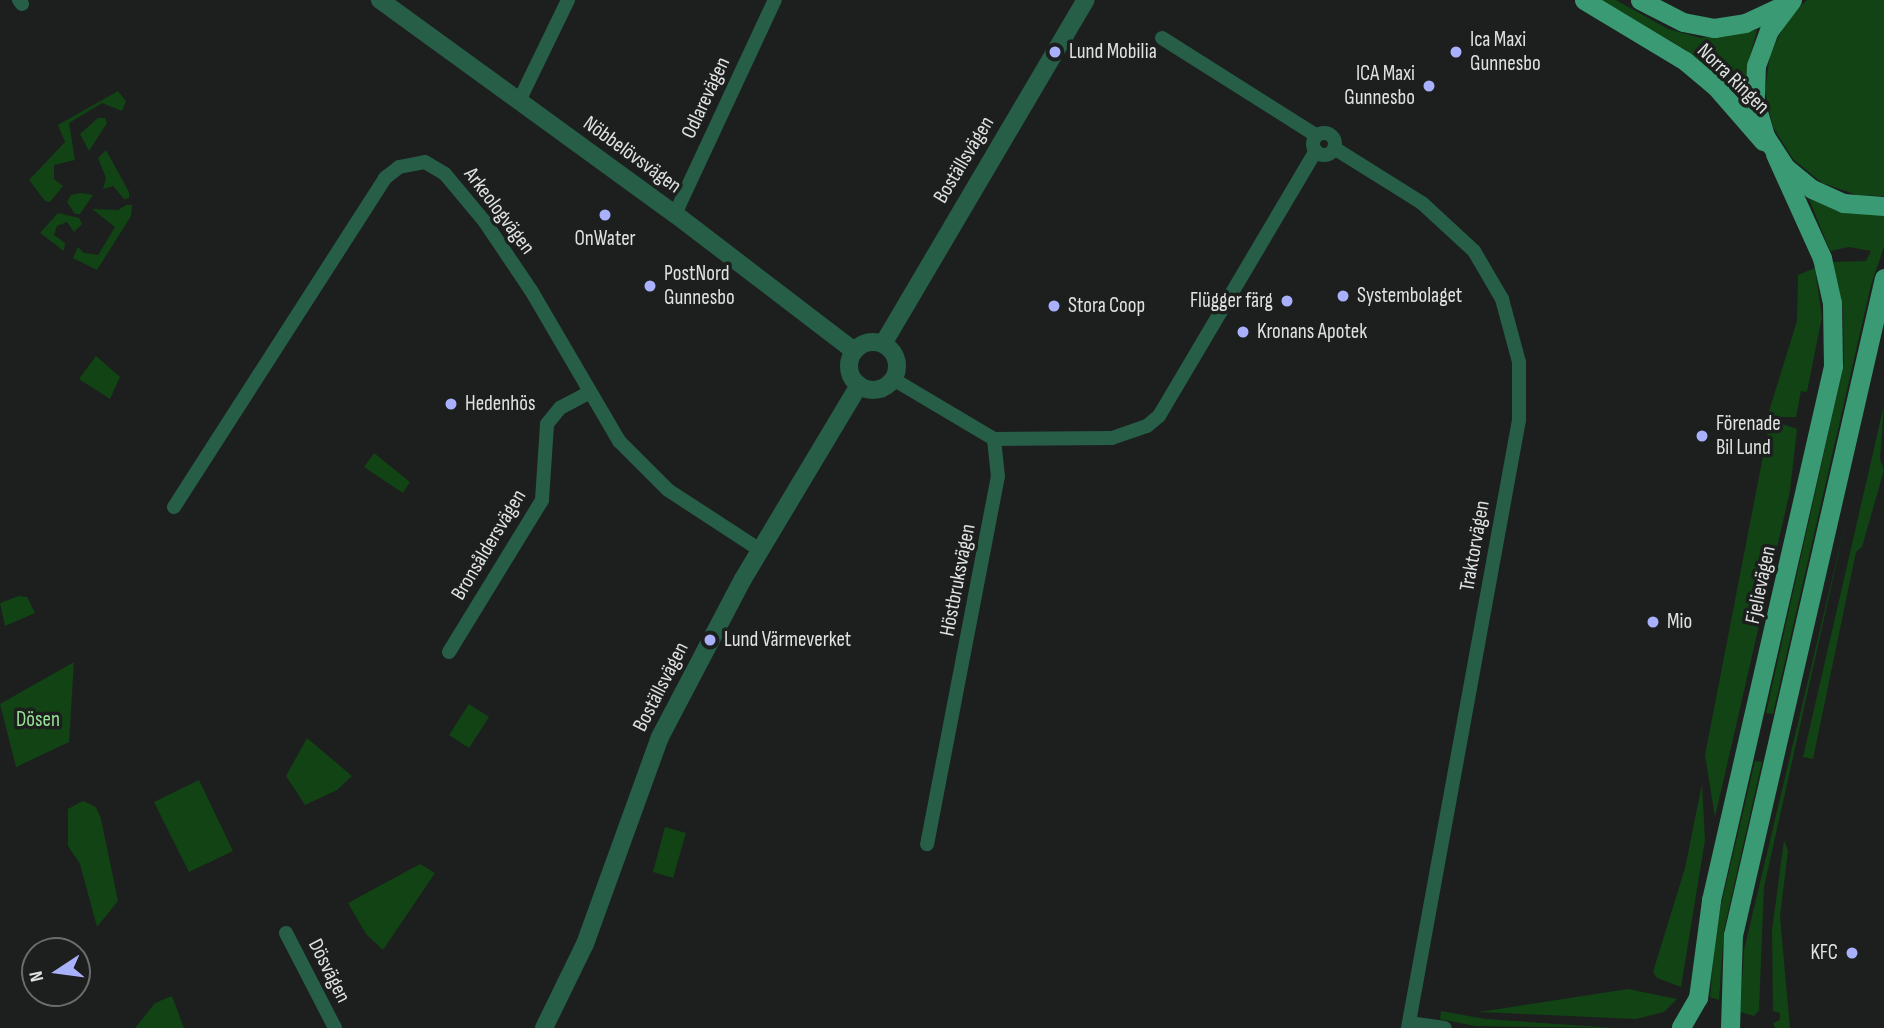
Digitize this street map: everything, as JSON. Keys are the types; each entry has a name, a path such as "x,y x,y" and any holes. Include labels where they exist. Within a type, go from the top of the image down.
{"main road":[{"name":"Norra Ringen","path":"1584,0 1700,74 1798,179 1827,197 1859,206 1884,206"},
{"name":"Norra Ringen","path":"1640,0 1683,22 1714,28 1745,23 1791,1"},
{"name":"Fjelievägen","path":"1683,1028 1698,998 1712,900 1833,366 1832,303 1822,258 1759,119 1755,74 1769,30 1791,1"},
{"path":"1730,1028 1728,985 1733,935 1884,278"}],"street":[{"name":"Nöbbelövsvägen","path":"380,0 520,99 854,351"},
{"path":"520,99 568,0"},
{"name":"Odlarevägen","path":"675,214 775,0"},
{"name":"Boställsvägen","path":"883,344 1086,0"},
{"name":"Traktorvägen","path":"1162,38 1317,136 1331,135 1334,148 1422,203 1474,251 1502,299 1519,362 1519,420 1408,1025"},
{"path":"893,379 994,439 1112,438 1147,426 1158,416 1316,151 1317,136"},
{"path":"1316,151 1324,155 1334,148"},
{"name":"Arkeologvägen","path":"174,507 385,178 412,162 425,162 445,174 485,222 532,292 588,393 619,441 668,490 760,550"},
{"path":"866,343 883,344 896,359 893,379 874,389 859,385 849,370 854,351 866,343"},
{"name":"Boställsvägen","path":"544,1028 585,944 660,737 760,550 859,385"},
{"name":"Bronsåldersvägen","path":"449,652 542,500 547,424 560,408 588,393"},
{"name":"Höstbruksvägen","path":"927,844 996,490 994,439"},
{"name":"Dösvägen","path":"286,933 335,1028"},
{"path":"1408,1025 1445,1028"}],"green space":[{"path":"1601,0 1616,0 1668,29 1701,38 1757,30 1750,56 1749,106 1686,50"},
{"path":"1807,0 1884,0 1884,196 1857,195 1822,183 1793,159 1773,127 1765,91 1770,54 1787,20"},
{"path":"118,91 126,101 122,111 102,103 69,123 75,160 54,165 54,179 63,186 50,202 45,201 29,180 65,142 58,125"},
{"path":"98,118 105,118 107,123 89,151 80,134"},
{"path":"106,150 129,192 129,198 124,199 113,186 103,189 106,178 98,158"},
{"path":"71,195 93,195 80,214 75,214 67,202"},
{"path":"1809,199 1846,213 1884,215 1884,247 1871,285 1773,714 1766,713 1844,363 1843,310 1833,262 1866,261 1871,251 1849,247 1830,251"},
{"path":"132,205 131,216 97,270 73,258 78,247 84,253 98,255 115,227 92,209 118,210"},
{"path":"58,213 79,218 82,224 74,232 67,222 57,226 54,235 65,243 64,251 40,233"},
{"path":"1815,268 1822,317 1807,392 1801,391 1796,417 1775,417 1769,411 1797,321 1798,275"},
{"path":"96,356 120,377 110,399 79,379"},
{"path":"1884,405 1880,459 1884,470 1862,547 1856,552 1813,759 1803,757"},
{"path":"1770,420 1797,429 1790,491 1715,817 1705,755"},
{"path":"374,453 410,482 403,493 364,467"},
{"path":"1847,516 1764,887 1759,1010 1754,1016 1740,1012 1744,950"},
{"path":"19,596 27,597 35,613 5,626 0,603"},
{"name":"Dösen","path":"74,662 69,742 16,767 0,704"},
{"path":"469,704 489,717 469,748 449,735"},
{"path":"307,738 352,776 337,790 305,805 286,776"},
{"path":"1755,761 1762,762 1724,930 1719,1000 1710,997 1716,926"},
{"path":"199,780 233,851 189,872 154,802"},
{"path":"1702,784 1705,840 1681,987 1657,978 1653,972 1685,868"},
{"path":"83,801 96,807 101,819 118,901 97,927 80,864 68,846 68,809"},
{"path":"665,827 686,833 673,878 653,872"},
{"path":"1784,840 1788,851 1780,917 1790,1028 1775,1028 1773,1023 1780,1020 1780,1013 1773,1011 1772,930"},
{"path":"420,864 435,873 383,950 366,934 348,903"},
{"path":"1628,989 1677,999 1664,1012 1636,1019 1479,1012"},
{"path":"172,996 184,1028 135,1028 155,1003"},
{"path":"1441,1011 1485,1019 1616,1028 1475,1026 1440,1019"}],"place":[{"name":"Lund Mobilia","path":"1055,52"},
{"name":"Ica Maxi Gunnesbo","path":"1456,52"},
{"name":"ICA Maxi Gunnesbo","path":"1429,86"},
{"name":"OnWater","path":"605,215"},
{"name":"PostNord Gunnesbo","path":"650,286"},
{"name":"Systembolaget","path":"1343,296"},
{"name":"Flügger färg","path":"1287,301"},
{"name":"Stora Coop","path":"1054,306"},
{"name":"Kronans Apotek","path":"1243,332"},
{"name":"Hedenhös","path":"451,404"},
{"name":"Förenade Bil Lund","path":"1702,436"},
{"name":"Mio","path":"1653,622"},
{"name":"Lund Värmeverket","path":"710,640"},
{"name":"KFC","path":"1852,953"}]}
